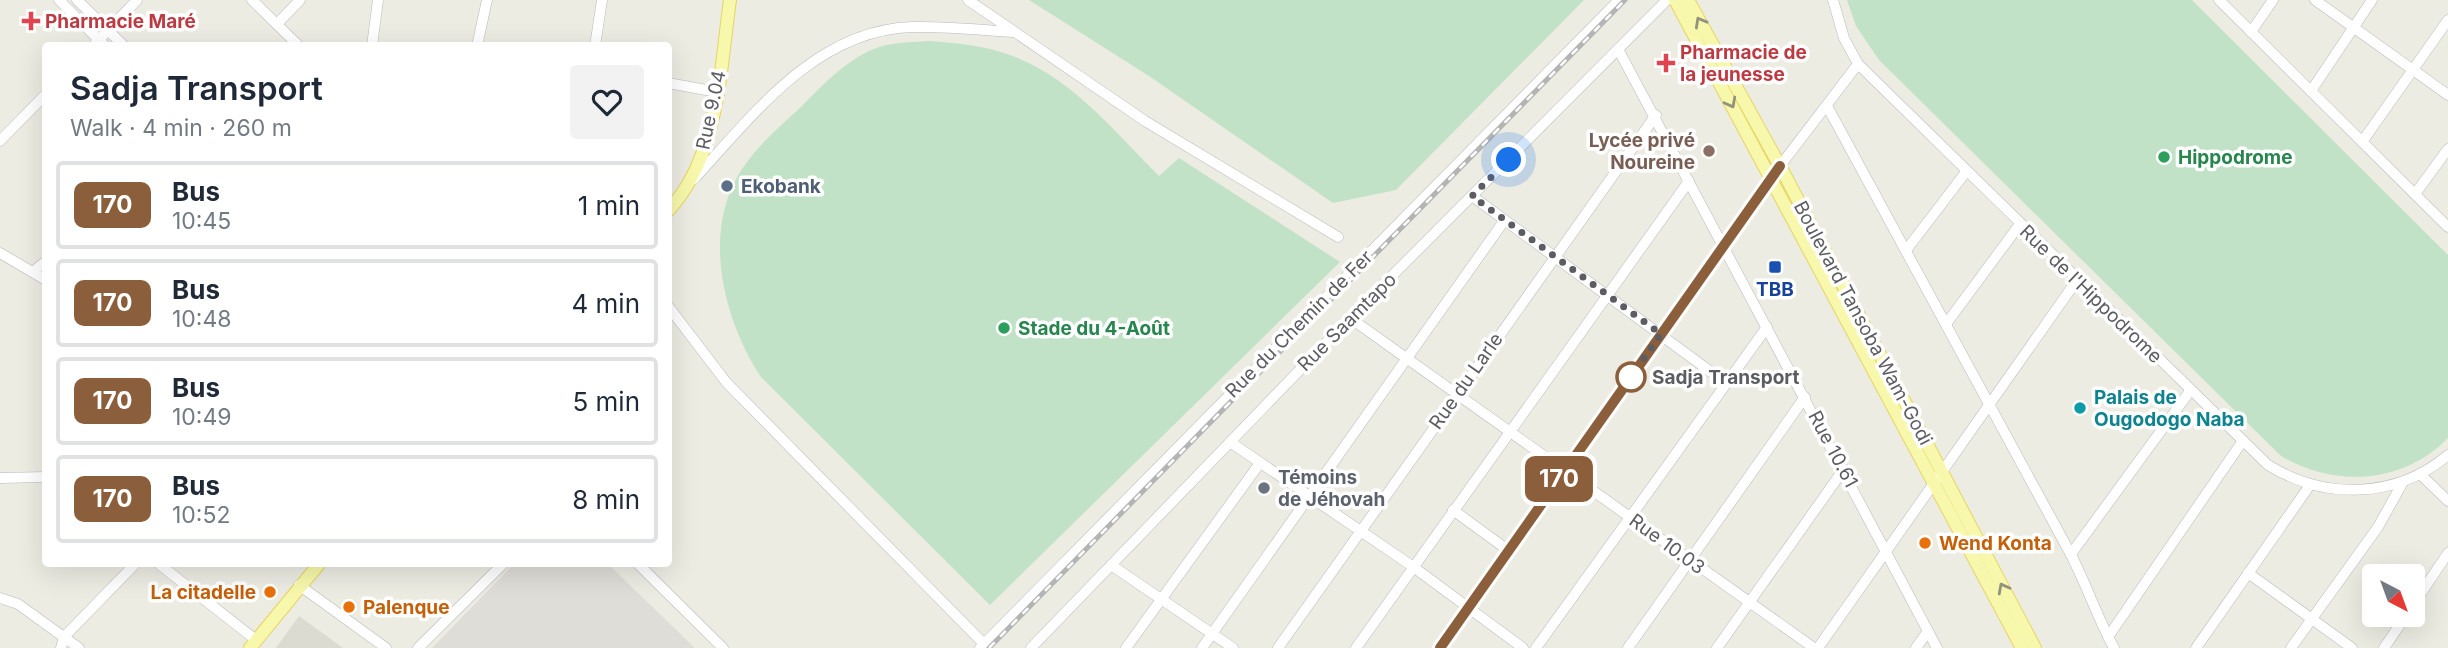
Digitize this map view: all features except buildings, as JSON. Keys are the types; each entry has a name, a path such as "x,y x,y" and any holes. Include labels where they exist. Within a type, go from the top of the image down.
{"main road":[{"name":"Rue 9.04","path":"672,206 692,182 704,146 717,92 730,0"},
{"name":"Boulevard Tansoba Wam-Godi","path":"1675,0 2022,648"},
{"name":"Boulevard Tansoba Wam-Godi","path":"1688,0 1780,166 2035,648"},
{"path":"1440,648 1780,166"},
{"path":"253,644 316,567"}],"street":[{"path":"59,0 98,42"},
{"path":"77,0 120,42"},
{"path":"100,42 137,0"},
{"path":"252,0 295,42"},
{"path":"277,24 300,0"},
{"path":"373,42 378,0"},
{"path":"478,42 487,0"},
{"path":"596,42 601,0"},
{"path":"968,0 1145,121 1338,237"},
{"name":"Rue du Chemin de Fer","path":"982,646 1619,0"},
{"name":"Rue Saamtapo","path":"1031,648 1350,318 1667,0"},
{"name":"Rue de l'Hippodrome","path":"1833,0 1844,38 1858,64 2268,465 2309,485 2350,491 2403,482 2448,455"},
{"path":"2219,0 2448,228"},
{"path":"2251,32 2273,0"},
{"path":"2315,0 2448,95"},
{"path":"2311,91 2372,0"},
{"path":"2362,142 2448,20"},
{"path":"692,182 807,64 837,44 878,31 911,27 1015,32"},
{"name":"Rue 10.61","path":"1618,49 1656,115 1937,648"},
{"path":"1780,166 1858,64"},
{"path":"672,84 717,92"},
{"path":"0,141 42,98"},
{"path":"1828,106 1907,249 1989,409 2071,554 2114,648"},
{"name":"Rue du Larle","path":"1278,648 1656,115"},
{"path":"2414,194 2448,149"},
{"path":"1907,249 1966,172"},
{"path":"1356,648 1689,181"},
{"path":"1472,196 1726,383"},
{"path":"1202,648 1310,499 1504,221"},
{"path":"1946,324 2020,224"},
{"path":"0,253 42,277"},
{"path":"34,271 42,264"},
{"path":"1816,648 1887,554 1941,471 1989,409 2077,280"},
{"path":"672,311 726,382 982,646"},
{"name":"Rue 10.03","path":"1350,318 1405,360 1566,470 1749,603 1816,648"},
{"path":"1536,648 1767,327"},
{"path":"2071,554 2190,391"},
{"path":"1628,648 1805,397"},
{"path":"1230,442 1412,566 1523,648"},
{"path":"2108,637 2242,442"},
{"path":"1126,648 1260,463"},
{"path":"1717,648 1844,469"},
{"path":"2420,474 2448,501"},
{"path":"0,478 42,477"},
{"path":"2291,648 2378,527 2403,482"},
{"path":"2196,648 2309,485"},
{"path":"1452,510 1509,551"},
{"path":"2426,586 2448,553"},
{"path":"1111,565 1233,648"},
{"path":"61,648 64,637 132,567"},
{"path":"163,567 253,644"},
{"path":"418,648 499,567"},
{"path":"641,567 723,648"},
{"path":"2248,573 2352,648"},
{"path":"299,585 386,648"},
{"path":"0,598 18,604 79,648"},
{"path":"2384,648 2398,627"},
{"path":"1916,648 1928,631"}],"shaded area":[{"path":"511,567 611,567 695,648 432,648"},
{"path":"299,616 343,648 276,648"}],"green space":[{"path":"1029,0 1584,0 1396,190 1333,203 1149,76"},
{"name":"Hippodrome","path":"1847,0 2192,0 2448,255 2448,438 2411,465 2368,476 2324,473 2281,456 1879,60 1856,26"},
{"name":"Stade du 4-Août","path":"929,41 986,48 1027,62 1049,74 1088,105 1159,176 1179,158 1340,262 990,605 761,377 736,329 722,274 722,220 729,193 755,152 829,79 862,54 887,45"}],"railway":[{"path":"989,648 1625,0"}],"bus line":[{"name":"170","path":"1440,648 1780,166"}],"place":[{"name":"Pharmacie Maré","path":"31,21"},
{"name":"Pharmacie de la jeunesse","path":"1666,63"},
{"name":"Lycée privé Noureine","path":"1709,151"},
{"name":"Hippodrome","path":"2164,157"},
{"name":"Ekobank","path":"727,186"},
{"name":"TBB","path":"1775,267"},
{"name":"Stade du 4-Août","path":"1004,328"},
{"name":"Sadja Transport","path":"1631,377"},
{"name":"Palais de Ougodogo Naba","path":"2080,408"},
{"name":"Témoins de Jéhovah","path":"1264,488"},
{"name":"Wend Konta","path":"1925,543"},
{"name":"La citadelle","path":"270,592"},
{"name":"Palenque","path":"349,607"}],"route":[{"path":"1509,160 1472,196 1661,334 1629,379 1631,377"}]}
